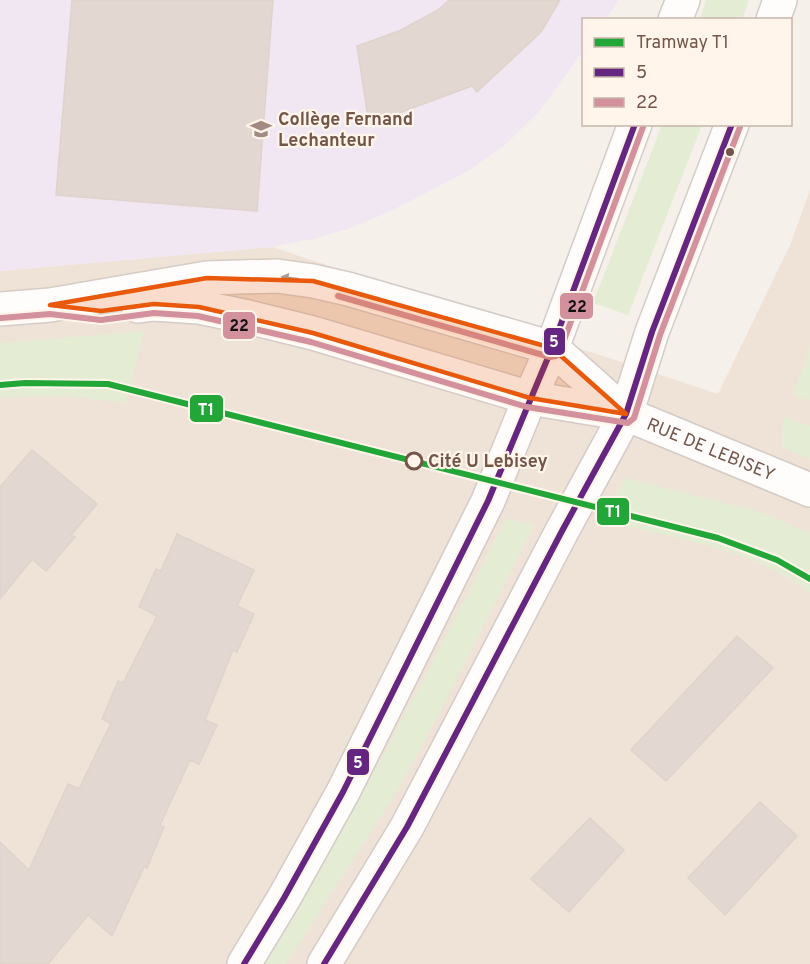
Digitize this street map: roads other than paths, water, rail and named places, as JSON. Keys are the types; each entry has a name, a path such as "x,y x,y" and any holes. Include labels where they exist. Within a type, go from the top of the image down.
{"main road":[{"path":"676,18 683,0"},
{"path":"774,18 780,0"},
{"path":"244,964 284,898 348,782 488,501 552,348 634,126"},
{"path":"626,414 652,332 731,126"},
{"path":"0,309 50,305 207,278 277,276 313,281 552,348 626,414"},
{"path":"50,305 101,311 154,304 199,307 248,316 313,333 530,398 626,414"},
{"name":"RUE DE LEBISEY","path":"324,964 407,827 626,414 810,490"}],"tram line":[{"name":"T1","path":"0,385 108,384 718,538 777,560 810,579"}],"place":[{"name":"Collège Fernand Lechanteur","path":"261,129"},
{"name":"Cité U Lebisey","path":"414,461"}]}
